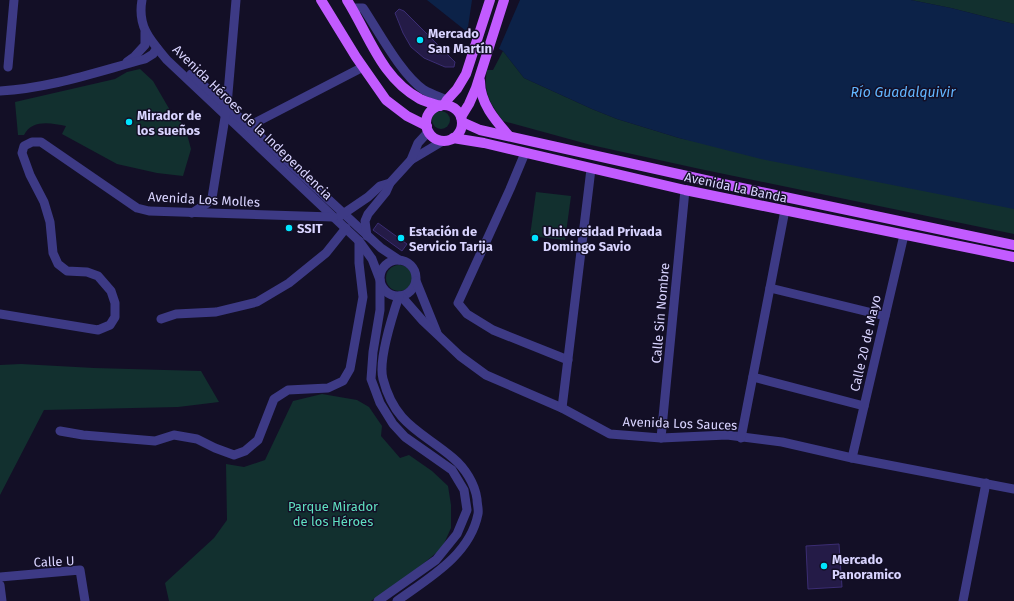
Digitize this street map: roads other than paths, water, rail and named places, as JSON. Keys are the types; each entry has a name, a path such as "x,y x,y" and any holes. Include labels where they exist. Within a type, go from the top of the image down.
{"main road":[{"path":"321,0 363,67 386,100 407,116 428,128 435,138 448,140 460,131 461,119 476,88 504,0"},
{"path":"428,128 427,120 431,111 444,104 457,89 466,74 490,0"},
{"path":"350,4 370,44 390,74 401,85 420,99 444,104 453,108 461,119"},
{"path":"482,68 480,82 484,100 493,117 509,136"},
{"name":"Avenida La Banda","path":"461,119 476,129 723,184 1014,244"},
{"name":"Avenida La Banda","path":"448,140 484,143 685,190 1014,258"}],"street":[{"path":"8,67 14,0"},
{"path":"122,65 134,57 145,45 145,32 141,20 140,8 142,0"},
{"path":"220,213 214,206 212,198 226,110 236,0"},
{"path":"350,4 363,8 400,64 418,85 444,104"},
{"path":"0,91 18,90 61,83 145,59 153,54 157,48 145,32"},
{"name":"Avenida Héroes de la Independencia","path":"157,48 171,56 338,217 399,260"},
{"path":"249,126 363,67"},
{"name":"Avenida Héroes de la Independencia","path":"226,110 249,126 338,217 346,228 359,241 372,259 380,281 380,310 373,352 371,379 380,403 393,424 405,437 452,470 464,490 466,510 457,534 436,560 378,601"},
{"path":"411,160 418,143 428,128"},
{"path":"367,236 365,220 386,192 390,183 411,160 448,140"},
{"name":"Avenida Los Molles","path":"0,314 98,330 110,326 115,317 115,303 111,291 98,276 87,272 67,271 58,264 53,253 50,222 44,202 30,175 22,153 24,146 32,142 41,142 137,208 149,211 338,217"},
{"path":"525,153 458,303 468,314 493,330 568,360"},
{"path":"562,408 591,169"},
{"path":"338,217 368,197 380,186 390,183"},
{"name":"Calle Sin Nombre","path":"661,438 685,190"},
{"path":"192,212 206,204 212,198"},
{"path":"741,438 785,210"},
{"path":"161,319 176,314 216,312 257,302 289,283 326,253 346,228"},
{"name":"Calle 20 de Mayo","path":"852,458 904,235"},
{"path":"60,431 89,436 155,441 174,435 197,439 234,455 245,451 258,440 274,399 288,390 328,388 343,381 350,369 363,298 359,263 359,241"},
{"path":"399,260 405,261 414,269 416,281 415,286 411,291 400,296 393,296 387,293 383,288 380,281 380,274 387,264 399,260"},
{"name":"Avenida Los Sauces","path":"416,281 439,336"},
{"path":"770,288 885,316"},
{"path":"398,601 450,562 472,534 478,513 476,493 467,473 454,459 422,436 404,420 389,398 382,377 383,359 390,322 400,296"},
{"name":"Avenida Los Sauces","path":"400,296 423,321 460,356 486,375 562,408 610,434 661,438 727,435 741,438 782,442 852,458 1014,488"},
{"path":"753,377 864,406"},
{"path":"963,601 986,483"},
{"name":"Calle U","path":"0,577 80,570 85,601"},
{"path":"0,585 2,601"}],"water":[{"name":"Río Guadalquivir","path":"427,0 911,0 951,8 1014,24 1014,209 761,159 679,138 617,119 524,78 503,51 466,31"}],"place":[{"name":"Mercado San Martín","path":"420,40"},
{"name":"Mirador de los sueños","path":"129,122"},
{"name":"SSIT","path":"289,228"},
{"name":"Estación de Servicio Tarija","path":"401,238"},
{"name":"Universidad Privada Domingo Savio","path":"535,238"},
{"name":"Mercado Panoramico","path":"824,566"}],"park label":[{"name":"Parque Mirador de los Héroes","path":"333,514"}]}
